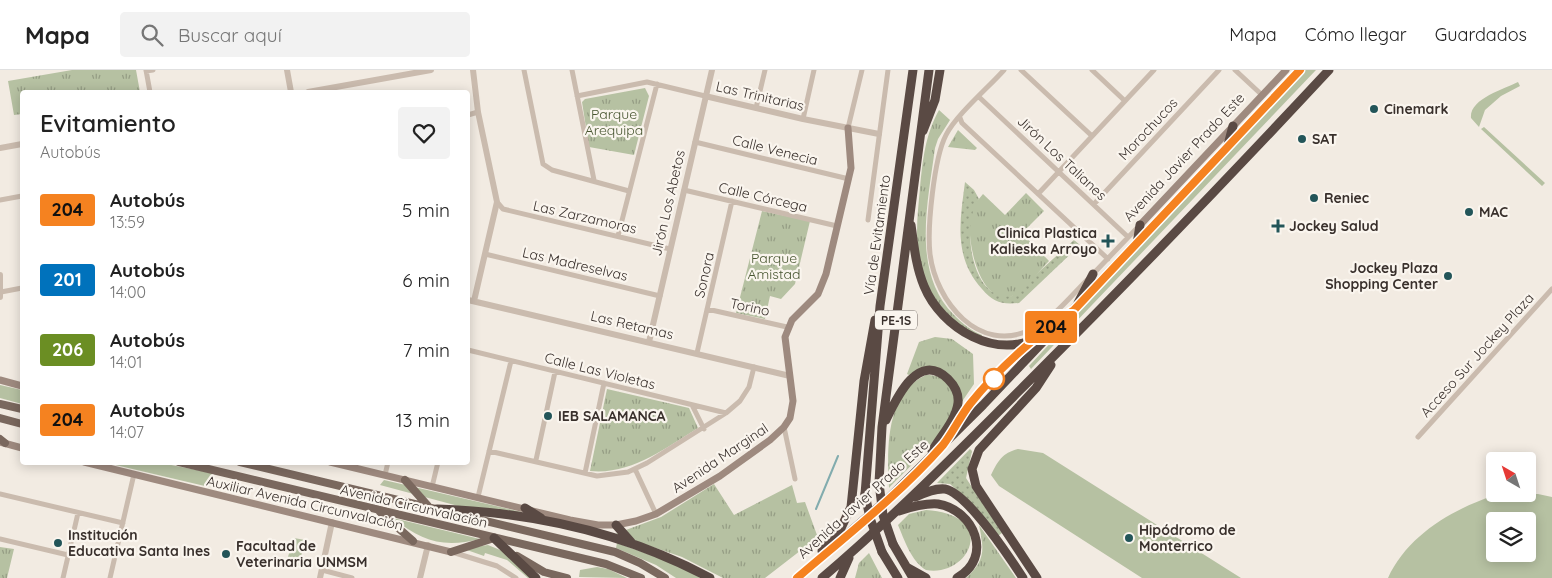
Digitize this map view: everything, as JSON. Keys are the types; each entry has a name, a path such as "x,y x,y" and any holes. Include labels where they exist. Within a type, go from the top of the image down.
{"highway":[{"name":"Vía de Evitamiento","path":"882,552 870,518 865,494 880,306 913,70"},
{"name":"PE-1S","path":"913,578 903,564 893,544 882,510 879,483 882,427 929,70"},
{"path":"919,141 935,100 940,70"},
{"name":"Avenida Javier Prado Este","path":"797,578 889,498 924,463 1074,310 1300,70"},
{"path":"822,578 912,498 1057,353 1330,70"},
{"path":"1228,146 1233,126"},
{"path":"910,213 917,264 924,288 944,315 971,336 1000,345 1023,342 1041,336 1074,310 1093,274"},
{"path":"1136,244 1140,225"},
{"path":"811,566 841,528 850,507 867,356 880,306"},
{"path":"1037,578 976,486 972,469 982,446 1036,388 1057,353"},
{"path":"882,427 902,389 915,375 932,371 948,379 956,391 957,408 924,463"},
{"path":"912,498 937,489 944,489 957,494 988,529 1023,578"},
{"path":"897,512 918,506 938,504 956,511 968,521 975,533 976,553 970,568 958,578"},
{"path":"433,508 489,512 545,521 632,542 668,556 710,578"},
{"path":"524,508 545,521"},
{"path":"616,525 632,542"},
{"path":"494,538 513,554 536,578"},
{"path":"840,578 855,550"},
{"path":"882,552 892,578"},
{"name":"PE-1S","path":"882,552 898,578"},
{"path":"903,564 926,578"}],"main road":[{"name":"Avenida Javier Prado Este","path":"1140,225 1286,70"},
{"path":"788,327 818,294 826,274 849,179 851,161 847,136 848,128"},
{"name":"Avenida Marginal","path":"343,465 590,524 616,525 630,523 656,514 720,476 770,440 784,427 792,409 790,376 785,348 788,327"},
{"path":"0,380 20,385"},
{"path":"0,404 20,409"},
{"path":"0,418 20,423"},
{"path":"2,442 20,447"},
{"name":"Auxiliar Avenida Circunvalación","path":"96,465 413,541 451,552"},
{"name":"Avenida Circunvalación","path":"191,465 614,566 641,578"},
{"name":"Avenida Circunvalación","path":"253,465 614,552 645,565 665,578"},
{"path":"405,480 433,508"},
{"path":"378,511 413,541"},
{"path":"451,552 494,538"},
{"path":"513,554 543,571 567,578"}],"street":[{"path":"150,90 146,71 153,70"},
{"path":"286,70 291,90"},
{"path":"319,90 430,70"},
{"path":"471,300 485,254 497,202 478,112 473,70"},
{"path":"524,70 543,164 552,170 629,191"},
{"path":"572,70 594,180"},
{"name":"Jirón Los Abetos","path":"649,342 712,70"},
{"path":"756,108 765,70"},
{"path":"803,119 814,70"},
{"path":"848,128 862,70"},
{"path":"868,220 888,70"},
{"name":"Avenida Javier Prado Este","path":"1004,70 947,133 942,146 936,174 930,242 936,277 953,308 981,332 1004,338 1019,335 1041,324 1140,225"},
{"path":"1021,70 1092,136"},
{"path":"1092,70 1125,101"},
{"path":"1038,194 1154,70"},
{"name":"Morochucos","path":"1094,204 1219,70"},
{"path":"1235,70 1262,95"},
{"name":"Las Trinitarias","path":"578,96 647,82 803,119 879,134"},
{"path":"618,236 657,84"},
{"name":"Jirón Los Talianes","path":"979,97 1128,237"},
{"path":"470,114 478,112"},
{"path":"960,118 962,123 1108,258"},
{"name":"Calle Venecia","path":"695,142 849,179"},
{"path":"0,148 20,144"},
{"name":"Calle Córcega","path":"684,190 837,226"},
{"path":"0,200 20,196"},
{"name":"Sonora","path":"697,353 732,201"},
{"name":"Las Zarzamoras","path":"497,202 503,209 670,249"},
{"name":"Las Madreselvas","path":"485,254 660,296"},
{"path":"0,276 0,295 20,289"},
{"name":"Acceso Sur Jockey Plaza","path":"1418,436 1552,289"},
{"name":"Las Retamas","path":"471,300 790,376"},
{"name":"Torino","path":"707,309 788,327"},
{"name":"Calle Las Violetas","path":"470,351 726,414"},
{"path":"478,497 511,361"},
{"path":"489,451 536,460 585,473 609,476 636,468 704,429 726,414 740,401 749,387 754,367"},
{"path":"536,460 555,372"},
{"path":"585,473 604,384"},
{"path":"692,405 704,429"},
{"path":"784,427 795,479"},
{"path":"385,475 387,465"},
{"path":"432,486 437,465"},
{"path":"636,468 656,514"},
{"path":"110,578 134,474"},
{"path":"0,494 123,522"},
{"path":"63,578 78,513"},
{"path":"320,578 332,522"},
{"path":"0,539 68,555"},
{"path":"420,578 428,545"},
{"name":"Auxiliar Avenida Circunvalación","path":"451,552 497,566 516,578"},
{"path":"322,570 352,578"}],"green space":[{"path":"72,70 136,70 140,90 20,90 20,114 14,115 8,81"},
{"path":"1304,70 1316,70 1031,369 1029,366"},
{"path":"1518,82 1520,86 1501,96 1485,110 1479,127 1471,118 1472,111 1476,105 1488,96"},
{"name":"Parque Arequipa","path":"645,88 649,96 634,155 589,147 582,102 585,99"},
{"path":"939,110 950,120 938,139 935,148 927,213 927,258 932,278 941,298 963,324 982,335 982,338 959,325 940,305 926,282 919,257 917,222 922,167 925,148"},
{"path":"1484,127 1545,183 1542,186 1481,129"},
{"path":"958,130 977,148 975,150 948,147"},
{"path":"965,182 974,190 979,199 973,211 971,226 973,260 987,288 998,295 1012,296 1074,240 1080,245 1019,303 1003,303 994,300 982,289 966,264 961,238 961,211"},
{"path":"1026,193 1044,211 1022,233 1049,261 1025,287 1014,295 1010,297 999,296 990,290 976,266 970,236 971,213 974,205 983,194 1005,215"},
{"name":"Parque Amistad","path":"762,211 810,221 795,284 781,299 770,296 765,319 736,313"},
{"path":"935,337 952,339 973,354 974,384 961,403 949,375 915,371 909,375 907,374 919,342"},
{"path":"926,375 939,377 947,382 955,396 955,406 950,418 931,445 889,488 888,457 891,424 903,395 913,384"},
{"path":"0,385 20,390 20,403 0,398"},
{"path":"607,389 689,408 698,428 660,452 633,465 605,471 590,471"},
{"path":"970,449 972,451 966,478 1002,533 998,536 967,499 950,484 937,483"},
{"name":"Hipódromo de Monterrico","path":"1018,449 1043,453 1241,578 1142,578 999,486 991,475 1004,455"},
{"path":"116,465 171,465 212,473 209,487"},
{"path":"384,480 526,513 462,507 380,485"},
{"path":"714,484 734,515 792,485 797,503 805,502 817,535 809,544 765,578 723,578 682,557 615,534 661,517"},
{"path":"1536,494 1552,497 1552,578 1388,578 1397,562 1420,536 1434,525 1465,507 1486,498 1486,502 1536,502"},
{"path":"926,510 949,514 963,523 970,533 970,545 964,556 955,565 941,570 926,570 916,561 909,549 898,525 909,514"},
{"path":"393,518 480,539 455,543 434,541 414,533"},
{"path":"979,525 1016,578 966,578 977,566 982,554"},
{"path":"294,538 305,540 299,566 286,563"},
{"path":"617,543 673,563 701,578 676,578 656,565 616,548"},
{"path":"488,545 505,552 533,578 528,578 507,560 485,553 484,556 464,549"},
{"path":"0,547 14,549 7,578 0,578"},
{"path":"869,553 882,578 855,578 859,563"},
{"path":"597,567 608,569 627,578 579,577 580,570"}],"waterway":[{"path":"816,509 838,456"}],"bus line":[{"name":"204","path":"797,578 889,498 934,454 977,396 1022,352 1053,325 1074,310 1300,70"}],"place":[{"name":"Cinemark","path":"1374,109"},
{"name":"SAT","path":"1302,139"},
{"name":"Reniec","path":"1314,198"},
{"name":"MAC","path":"1469,212"},
{"name":"Jockey Salud","path":"1278,226"},
{"name":"Clinica Plastica Kalieska Arroyo","path":"1108,241"},
{"name":"Jockey Plaza Shopping Center","path":"1448,276"},
{"name":"IEB SALAMANCA","path":"548,416"},
{"name":"Hipódromo de Monterrico","path":"1129,538"},
{"name":"Institución Educativa Santa Ines","path":"58,543"},
{"name":"Facultad de Veterinaria UNMSM","path":"226,554"}]}
